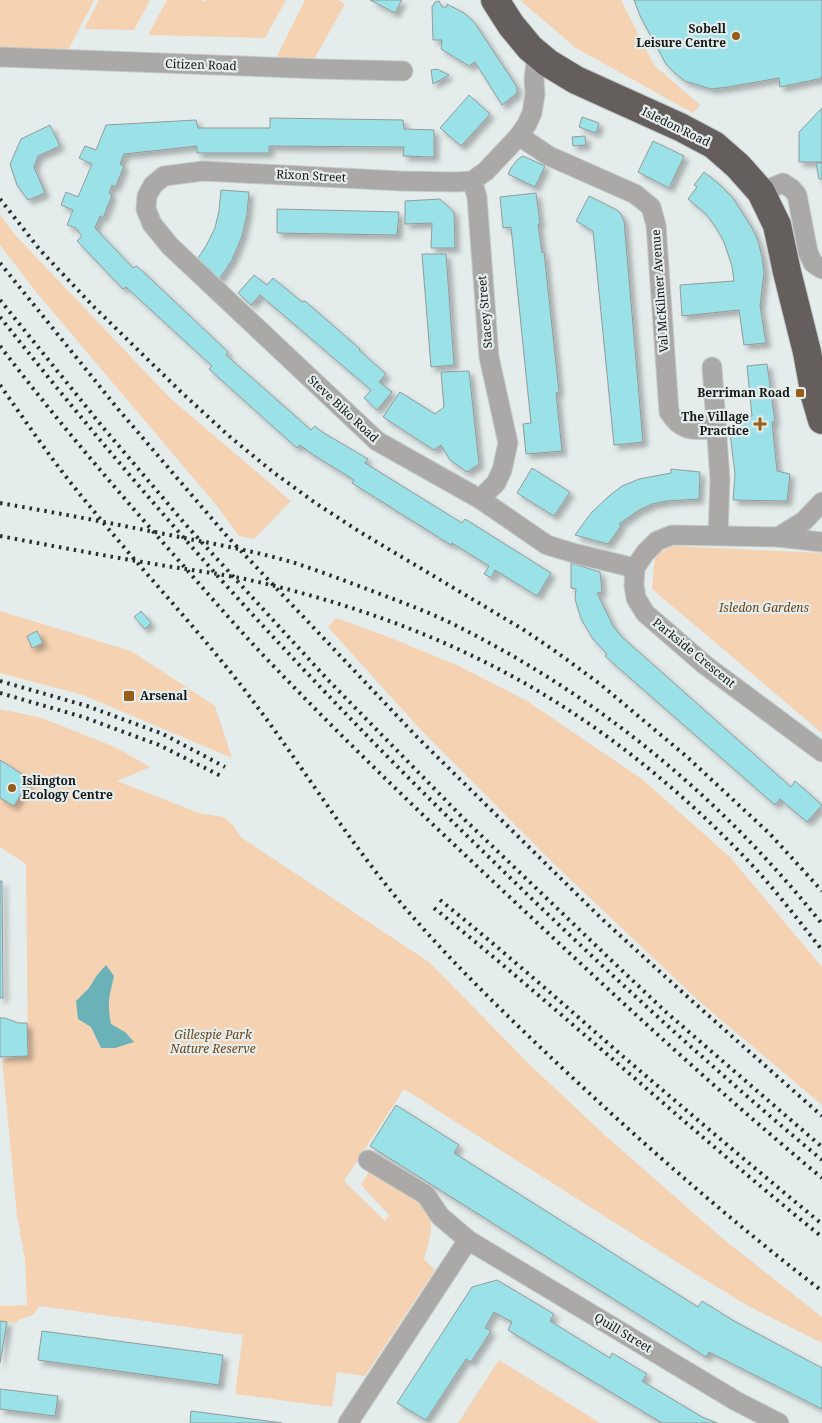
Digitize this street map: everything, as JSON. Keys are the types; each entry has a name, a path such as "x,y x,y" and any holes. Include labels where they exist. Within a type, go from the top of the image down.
{"highway":[{"name":"Isledon Road","path":"495,0 511,25 530,48 553,66 576,80 680,127 714,145 738,166 761,192 777,225 822,420"}],"street":[{"path":"472,181 486,171 519,136 532,113 537,54"},
{"name":"Citizen Road","path":"0,57 320,70 403,71"},
{"name":"Val McKilmer Avenue","path":"519,136 549,156 635,194 651,207 656,226 669,412 674,421 682,427 692,430 716,429"},
{"name":"Rixon Street","path":"153,185 164,176 203,171 401,181 472,181"},
{"name":"Stacey Street","path":"472,181 477,197 489,357 508,443 502,470 496,483 480,499"},
{"path":"761,192 783,183 792,189 797,196 808,252 813,263 822,269"},
{"name":"Steve Biko Road","path":"153,185 147,196 146,209 152,224 170,246 376,441 480,499 547,545 635,568"},
{"path":"712,367 720,479 718,535"},
{"path":"778,537 804,521 822,502"},
{"path":"635,568 645,553 657,541 672,535 778,537 822,542"},
{"name":"Parkside Crescent","path":"635,568 634,585 636,598 645,613 705,665 822,752"},
{"name":"Quill Street","path":"368,1160 426,1195 440,1216 468,1240 736,1401 779,1423"},
{"path":"348,1423 468,1240"}],"green space":[{"path":"0,0 94,0 63,60 0,57"},
{"path":"99,0 150,0 134,30 84,29"},
{"path":"167,0 201,0 205,2 206,0 286,0 265,38 148,35"},
{"path":"305,0 338,0 345,4 313,61 275,60"},
{"path":"520,0 621,0 654,65 700,105 693,113 576,48"},
{"path":"0,214 15,235 170,398 291,501 254,539 239,536 217,506 36,292 0,245"},
{"name":"Isledon Gardens","path":"672,546 822,553 822,733 652,589 655,555"},
{"path":"0,611 131,651 215,706 232,758 83,695 0,673"},
{"path":"336,618 459,666 527,701 642,779 730,857 822,967 822,1105 700,1002 554,864 420,729 328,627"},
{"name":"Gillespie Park Nature Reserve","path":"0,709 42,718 115,747 150,767 117,781 199,813 223,817 231,823 242,838 429,962 532,1067 608,1138 722,1238 822,1317 822,1343 750,1307 404,1089 344,1181 385,1221 389,1215 361,1185 369,1171 404,1191 421,1204 427,1211 431,1222 430,1238 424,1259 435,1270 365,1376 337,1372 332,1407 235,1394 243,1335 40,1306 33,1315 18,1320 17,1323 0,1321 0,1306 27,1305 25,1260 17,1215 2,1059 28,1056 26,864 0,847"},
{"path":"499,1360 600,1423 458,1423"}],"water":[{"path":"106,965 114,976 109,1000 111,1024 125,1032 134,1042 115,1048 101,1048 91,1027 78,1019 76,1001 89,988"}],"building":[{"path":"370,0 402,0 395,13"},
{"name":"Sobell Leisure Centre","path":"634,0 822,0 822,77 780,87 779,78 711,89 685,81 666,64 641,18"},
{"path":"439,1 442,7 447,7 447,4 464,13 474,22 517,87 517,93 502,105 475,62 469,66 441,49 442,40 433,40 432,7 435,2"},
{"path":"437,69 449,75 433,84 431,70"},
{"path":"469,95 490,114 461,146 440,128"},
{"path":"822,108 822,162 799,162 799,132"},
{"path":"582,117 599,123 596,133 579,127"},
{"path":"270,118 403,120 404,129 434,130 434,157 403,156 404,147 269,146 269,153 197,153 197,146 124,154 120,164 124,166 115,187 112,185 109,193 112,195 103,218 100,216 95,228 133,268 137,266 228,352 226,355 311,430 315,426 368,459 365,463 462,523 465,519 551,573 537,596 495,570 491,578 484,574 489,566 452,543 451,545 352,483 354,480 300,445 297,448 209,369 212,366 126,287 123,289 77,241 82,236 76,228 67,225 73,210 61,205 66,192 78,197 92,164 79,158 85,146 96,150 106,125 196,120 198,128 270,128"},
{"path":"50,125 60,146 38,156 34,167 45,193 28,200 17,185 10,164 21,139"},
{"path":"585,136 586,145 573,146 572,137"},
{"path":"653,141 684,156 669,188 638,172"},
{"path":"523,156 545,166 535,187 508,174 518,159"},
{"path":"816,163 822,163 822,179 819,179"},
{"path":"704,172 733,198 758,241 764,272 760,306 766,343 744,345 739,310 682,316 680,285 734,281 732,266 724,242 705,213 688,199 697,187 694,185"},
{"path":"221,190 249,192 242,236 232,260 218,281 196,261 215,228"},
{"path":"536,193 540,224 538,224 542,253 544,252 559,392 556,393 562,451 526,454 523,424 531,423 511,227 503,228 500,197"},
{"path":"589,196 617,210 624,221 643,442 614,445 593,231 576,221"},
{"path":"440,199 454,212 455,248 431,248 432,223 405,224 405,201"},
{"path":"277,209 399,212 397,235 277,233"},
{"path":"422,254 446,254 454,365 431,367"},
{"path":"254,275 267,285 273,278 302,302 305,301 386,374 379,382 392,392 377,410 364,398 371,390 260,295 251,305 238,293"},
{"path":"767,364 775,422 772,422 777,471 790,474 787,501 733,500 735,474 729,425 740,425 739,417 752,416 747,366"},
{"path":"469,371 479,464 467,472 450,460 441,445 434,450 383,417 400,392 435,414 444,407 441,372"},
{"path":"532,468 570,492 554,516 517,493"},
{"path":"671,469 700,472 699,499 666,501 652,504 639,510 619,524 621,526 608,544 575,535 591,513 622,486 639,479 671,473"},
{"path":"571,563 600,572 602,592 597,593 613,626 622,637 791,787 795,781 822,805 807,822 780,799 775,805 605,656 607,654 593,639 581,619 575,599 576,589 571,588"},
{"path":"141,611 151,623 145,629 134,617"},
{"path":"37,631 43,643 32,648 27,636"},
{"name":"Islington Ecology Centre","path":"0,760 30,779 14,806 0,798"},
{"path":"0,881 2,881 3,998 0,998"},
{"path":"0,1018 18,1023 27,1023 28,1056 0,1057"},
{"path":"396,1105 459,1145 454,1153 698,1307 702,1301 734,1321 822,1368 822,1409 709,1352 706,1357 370,1146"},
{"path":"497,1280 554,1314 550,1321 610,1358 612,1353 647,1374 642,1381 702,1417 717,1423 662,1423 508,1330 512,1322 494,1312 485,1328 491,1331 471,1362 466,1359 426,1420 397,1403 472,1287"},
{"path":"0,1321 7,1322 0,1363"},
{"path":"42,1331 223,1355 219,1385 38,1360"},
{"path":"0,1389 58,1396 55,1416 0,1409"},
{"path":"191,1411 282,1423 190,1423"}],"railway":[{"path":"0,199 40,250 93,306 229,436 314,502 360,532 524,630 600,684 686,756 770,834 822,891"},
{"path":"0,263 118,409 225,534 417,737 602,919 822,1116"},
{"path":"0,300 101,425 186,525 328,680 465,820 667,1013 822,1147"},
{"path":"0,317 78,414 199,556 367,736 533,900 614,976 737,1088 822,1160"},
{"path":"0,346 106,477 251,643 321,714 438,830 618,998 698,1071 822,1178"},
{"path":"0,385 76,490 211,648 250,698 377,874 419,924 498,1007 624,1125 721,1210 822,1291"},
{"path":"0,503 234,548 295,563 402,602 459,627 512,655 562,686 611,720 657,756 744,835 822,924"},
{"path":"0,536 231,576 291,590 401,625 436,639 505,672 567,709 651,770 703,816 752,865 822,950"},
{"path":"0,681 87,706 163,734 225,767"},
{"path":"0,693 83,717 159,745 221,776"},
{"path":"440,900 822,1224"},
{"path":"434,908 724,1156 822,1237"}],"place":[{"name":"Sobell Leisure Centre","path":"736,36"},
{"name":"Berriman Road","path":"800,393"},
{"name":"The Village Practice","path":"760,424"},
{"name":"Arsenal","path":"129,696"},
{"name":"Islington Ecology Centre","path":"12,788"}]}
